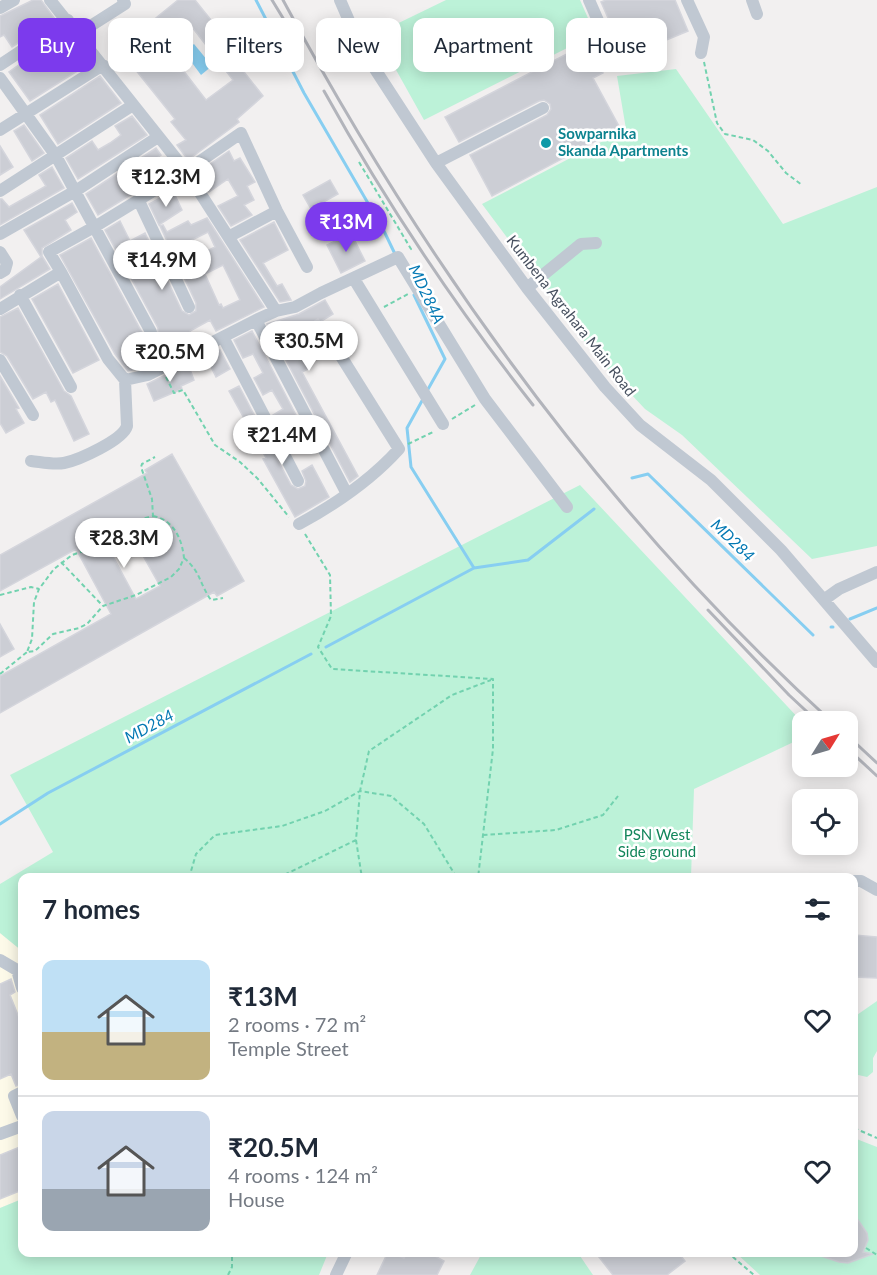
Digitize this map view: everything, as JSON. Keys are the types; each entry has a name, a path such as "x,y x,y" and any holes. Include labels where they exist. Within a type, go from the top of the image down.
{"street":[{"path":"0,8 14,0"},
{"path":"50,0 66,18"},
{"path":"96,23 125,4 123,0"},
{"name":"Kumbena Agrahara Main Road","path":"340,0 360,46 436,163 527,288 605,387 640,425 711,480 781,550 877,662"},
{"path":"588,0 596,18"},
{"path":"687,0 704,37 702,53"},
{"path":"752,0 757,15"},
{"path":"0,65 18,53"},
{"path":"96,56 186,171 230,236 276,311"},
{"path":"0,130 103,65"},
{"path":"0,78 56,156 96,226 151,332"},
{"path":"0,191 133,105"},
{"path":"436,163 543,108"},
{"path":"31,461 64,463 103,447 125,432 127,418 125,380 108,359 49,252 139,201 240,133 307,267"},
{"path":"0,234 76,190 158,137"},
{"path":"139,201 189,307"},
{"path":"230,236 277,211"},
{"path":"527,288 581,244 596,243"},
{"path":"0,252 7,263 5,270 0,273"},
{"path":"125,380 148,375 256,320 276,311 295,307 398,256 485,399 567,507"},
{"path":"0,309 61,272"},
{"path":"354,279 443,424"},
{"path":"20,295 71,387"},
{"path":"256,320 347,494"},
{"path":"223,337 298,481"},
{"path":"299,524 328,508 382,468 399,449 334,345"},
{"path":"0,360 33,416"},
{"path":"825,599 839,589 877,572"},
{"path":"858,881 877,890"},
{"path":"0,960 17,969 18,973"},
{"path":"18,1094 14,1096 18,1106"},
{"path":"0,1134 18,1127"},
{"path":"336,1275 345,1257"}],"path":[{"path":"702,53 717,123 725,134 753,140 768,150 786,173 802,185"},
{"path":"359,162 411,249 398,256"},
{"path":"376,312 418,288"},
{"path":"162,368 174,393 183,390 203,428 215,445 246,467 284,514 299,524 330,575 331,616 318,647 332,669 493,679"},
{"path":"153,516 152,499 141,467 142,464 155,457"},
{"path":"0,674 27,652 32,639 34,602 48,575 61,562 83,550 115,540 134,521 153,516 161,518 176,531 184,558 196,569 203,589 211,600 223,598"},
{"path":"27,652 35,651 53,634 80,628 87,624 103,606 160,584 179,569 184,558"},
{"path":"61,562 103,606"},
{"path":"0,595 32,587 39,589"},
{"path":"361,873 356,840 360,791 369,751 452,695 493,679"},
{"path":"479,873 493,749 493,679"},
{"path":"191,873 196,855 215,835 282,826 325,811 360,791 391,796 424,824 454,873"},
{"path":"483,835 556,830 603,815 618,796"},
{"path":"288,873 356,840"},
{"path":"858,1130 877,1138"},
{"path":"866,1248 877,1254"},
{"path":"228,1275 232,1267 232,1257"},
{"path":"733,1257 754,1275"}],"shaded area":[{"path":"0,933 18,948 18,1201 0,1208"}],"green space":[{"path":"446,0 580,0 588,18 566,18 566,49 554,55 554,18 413,18 413,72 519,72 424,120 397,72 401,72 401,22"},
{"path":"676,69 783,224 877,187 877,546 812,559 682,435 645,409 597,358 482,204 626,129 617,76 667,72 667,70"},
{"name":"PSN West Side ground","path":"580,485 792,711 792,743 694,789 691,873 18,873 53,852 10,775"},
{"path":"18,873 18,948 0,933 0,884"},
{"path":"877,1001 877,1051 873,1058 873,1072 867,1077 858,1075 858,1014"},
{"path":"858,1140 877,1147 877,1275 760,1275 740,1257 858,1257"},
{"path":"18,1201 18,1257 326,1257 319,1275 0,1275 0,1208"},
{"path":"480,1257 581,1257 593,1275 470,1275"}],"water":[{"path":"193,45 205,57 205,72 201,75 193,64"}],"building":[{"path":"33,0 41,0 54,18 18,18 18,43 12,47 4,35 0,37 0,16"},
{"path":"178,0 195,0 209,18 205,18 205,44 193,28 193,18 156,18"},
{"path":"606,0 675,0 688,31 667,40 667,18 608,18 601,2"},
{"path":"566,54 566,72 602,72 593,78 620,128 492,196 470,155 547,115 551,109 550,104 544,100 539,101 459,142 445,117 532,72 554,72 554,61"},
{"path":"18,66 18,72 76,72 30,101 9,72"},
{"path":"137,72 184,72 206,100 233,80 227,72 244,72 263,96 237,119 239,122 188,160 177,145 186,140 171,122 175,119"},
{"path":"100,76 121,103 58,144 40,115"},
{"path":"132,116 147,135 78,179 66,158 92,141 98,150 110,143 121,135 115,126"},
{"path":"24,125 44,153 32,161 14,131"},
{"path":"0,146 13,167 0,175"},
{"path":"156,148 161,155 141,169 150,183 98,215 86,194"},
{"path":"229,151 234,161 240,158 255,182 247,186 254,200 244,205 252,215 231,226 218,206 238,196 228,179 209,192 197,173"},
{"path":"52,167 64,188 0,225 0,199 9,207 46,186 39,175"},
{"path":"330,180 338,194 311,209 303,195"},
{"path":"173,191 182,210 159,225 149,204"},
{"path":"72,203 77,212 65,220 71,230 42,248 42,256 50,269 0,299 0,287 41,257 24,230"},
{"path":"207,218 264,307 216,331 210,320 190,331 195,342 145,367 128,371 115,354 60,255 91,238 144,336 147,339 154,339 158,336 158,328 130,276 145,268 137,253 122,261 105,230 120,221 130,241 145,233 182,311 189,315 196,311 196,303 160,226 163,225 167,232 188,221 191,225","holes":["208,232 215,247 199,255 192,240","223,265 240,300 223,308 221,304 219,305 205,274"]},
{"path":"274,222 288,250 263,263 277,286 282,284 291,300 280,302 240,240"},
{"path":"351,233 365,261 341,273 327,245"},
{"path":"58,284 99,360 73,373 32,299"},
{"path":"325,300 333,314 320,322 318,319 290,336 308,369 302,372 358,476 350,482 267,324 299,314"},
{"path":"18,308 64,391 71,396 89,434 74,441 55,400 51,402 46,392 33,399 7,356 0,352 0,317"},
{"path":"252,331 308,438 300,443 302,447 292,452 273,415 283,409 272,390 263,395 254,378 263,373 253,354 243,358 234,340"},
{"path":"220,350 230,369 216,377 206,357"},
{"path":"188,364 194,380 181,386 182,389 154,401 147,384"},
{"path":"0,376 19,408 16,409 24,423 6,433 0,423"},
{"path":"239,386 291,485 298,489 305,486 306,481 302,471 312,465 329,497 295,517 229,391"},
{"path":"172,454 244,581 217,596 214,592 0,713 0,676 111,614 76,549 0,591 0,555 147,473 145,470","holes":["124,522 160,586 136,599 101,534"]},
{"path":"0,624 14,649 0,657"},
{"path":"858,935 877,937 877,978 858,977"},
{"path":"11,979 15,992 10,995 18,1015 18,1085 16,1086 11,1074 0,1079 0,984"},
{"path":"18,1148 18,1192 0,1199 0,1155"},
{"path":"858,1220 867,1233 868,1240 863,1252 873,1254 848,1263 824,1257 858,1257"},
{"path":"386,1257 437,1257 444,1261 437,1275 377,1275"},
{"path":"599,1257 682,1257 685,1261 667,1275 613,1275"}],"waterway":[{"name":"MD284A","path":"256,0 304,93 383,229 395,254"},
{"name":"MD284A","path":"414,295 445,359 427,391"},
{"name":"MD284A","path":"423,399 407,428 411,467 474,568"},
{"name":"MD284","path":"632,478 648,474 813,635"},
{"name":"MD284","path":"326,647 474,568 528,560 594,509"},
{"name":"MD284","path":"850,619 877,608"},
{"name":"MD284","path":"0,824 48,793 311,654"}],"railway":[{"path":"272,0 283,18"},
{"path":"283,0 338,99 397,196 460,291 527,384 597,474 671,560 750,643 821,711"},
{"path":"324,91 396,213 476,330 533,405"},
{"path":"708,610 806,711"},
{"path":"858,745 877,763"},
{"path":"858,758 877,776"}],"place":[{"name":"Sowparnika Skanda Apartments","path":"546,143"}]}
